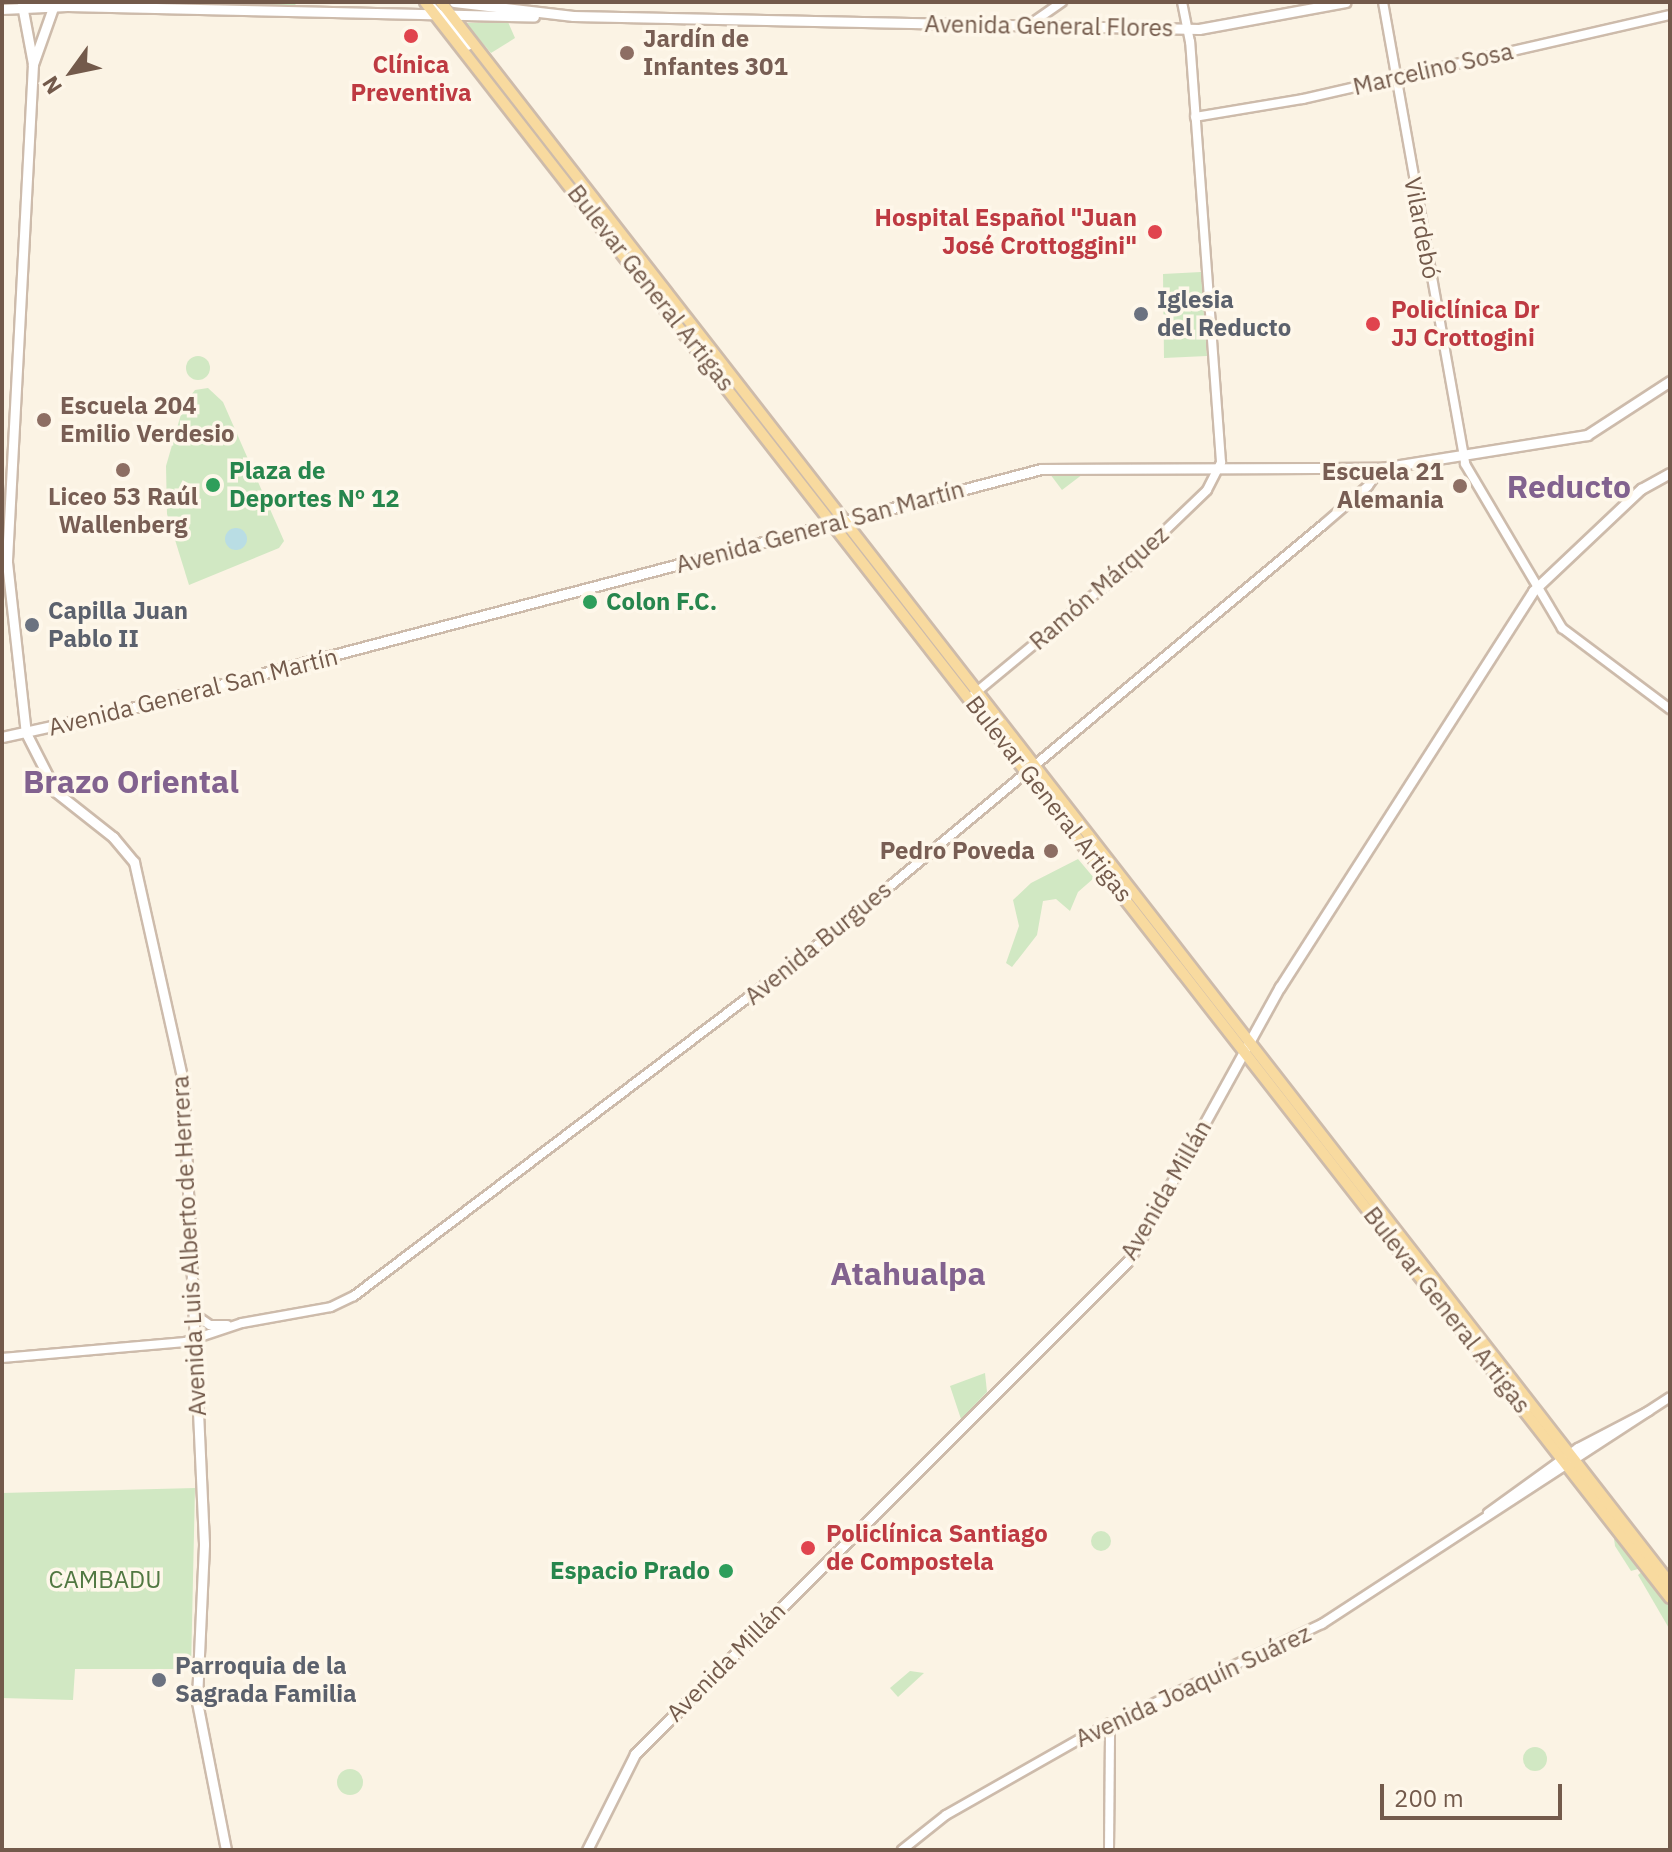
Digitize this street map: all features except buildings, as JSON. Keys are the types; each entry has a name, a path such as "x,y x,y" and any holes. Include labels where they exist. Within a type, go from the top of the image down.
{"main road":[{"name":"Bulevar General Artigas","path":"426,2 444,15 489,63 839,522"},
{"name":"Bulevar General Artigas","path":"434,2 1568,1460 1670,1598"},
{"name":"Bulevar General Artigas","path":"441,2 444,15"},
{"name":"Avenida General Flores","path":"454,2 558,16"},
{"name":"Avenida General Flores","path":"2,9 55,4 444,15 1188,29 1346,2"},
{"name":"Avenida Luis Alberto de Herrera","path":"33,64 55,4"},
{"name":"Avenida Luis Alberto de Herrera","path":"22,5 23,26 33,64 6,538 26,733 56,792 124,848 137,870 183,1081 204,1545 197,1702 226,1850"},
{"path":"23,26 34,32 48,29"},
{"name":"Avenida General San Martín","path":"2,737 1041,469 1381,468 1587,435 1670,381"},
{"name":"Avenida Millán","path":"587,1850 635,1754 1129,1260 1246,1046 1539,585 1641,489 1670,473"},
{"name":"Bulevar General Artigas","path":"1568,1460 1670,1583"}],"street":[{"path":"1028,26 1062,2"},
{"path":"1182,2 1188,29 1195,117 1219,469"},
{"name":"Vilardebó","path":"1383,2 1461,454 1567,633 1670,709"},
{"name":"Marcelino Sosa","path":"1195,117 1394,77 1670,15"},
{"name":"Avenida Burgues","path":"2,1358 195,1339 232,1326 331,1307 354,1296 682,1052 1365,489 1381,468"},
{"name":"Ramón Márquez","path":"973,695 1124,570 1207,490 1219,469"},
{"path":"1365,489 1368,469"},
{"name":"Avenida Burgues","path":"194,1314 205,1323 232,1326"},
{"name":"Avenida Joaquín Suárez","path":"902,1850 946,1815 1110,1723 1314,1629 1568,1460 1670,1397"},
{"path":"1109,1850 1110,1723"}],"green space":[{"path":"139,2 297,2 297,3 294,6"},
{"path":"508,22 515,38 491,53 465,23"},
{"path":"1201,272 1207,356 1164,358 1163,274"},
{"path":"198,356 209,363 210,368 203,379 198,380 187,373 186,368 193,357"},
{"name":"Plaza de Deportes Nº 12","path":"208,388 223,402 284,541 279,548 189,585 167,514 166,466 184,404 195,390"},
{"path":"1050,474 1083,474 1062,490"},
{"path":"1078,859 1094,878 1078,892 1070,911 1056,899 1043,901 1037,935 1012,967 1006,963 1019,926 1013,900 1031,883"},
{"path":"985,1373 987,1392 961,1419 950,1386"},
{"name":"CAMBADU","path":"195,1488 191,1669 75,1669 73,1700 2,1698 2,1493"},
{"path":"1101,1531 1108,1534 1111,1541 1108,1548 1101,1551 1094,1548 1091,1541 1094,1534"},
{"path":"1613,1531 1640,1566 1638,1569 1631,1571 1615,1546"},
{"path":"1644,1570 1670,1604 1670,1630 1638,1575"},
{"path":"910,1671 924,1673 898,1697 890,1688"},
{"path":"1535,1747 1544,1750 1547,1759 1544,1768 1535,1771 1526,1768 1523,1759 1526,1750"},
{"path":"350,1769 359,1773 363,1782 359,1791 350,1795 341,1791 337,1782 341,1773"}],"water":[{"path":"236,528 244,531 247,539 244,547 236,550 228,547 225,539 228,531"}],"place":[{"name":"Clínica Preventiva","path":"411,36"},
{"name":"Jardín de Infantes 301","path":"627,53"},
{"name":"Hospital Español \"Juan José Crottoggini\"","path":"1155,232"},
{"name":"Iglesia del Reducto","path":"1141,314"},
{"name":"Policlínica Dr JJ Crottogini","path":"1373,324"},
{"name":"Escuela 204 Emilio Verdesio","path":"44,420"},
{"name":"Liceo 53 Raúl Wallenberg","path":"123,470"},
{"name":"Plaza de Deportes Nº 12","path":"213,485"},
{"name":"Escuela 21 Alemania","path":"1460,486"},
{"name":"Colon F.C.","path":"590,602"},
{"name":"Capilla Juan Pablo II","path":"32,625"},
{"name":"Pedro Poveda","path":"1051,851"},
{"name":"Policlínica Santiago de Compostela","path":"808,1548"},
{"name":"Espacio Prado","path":"726,1571"},
{"name":"Parroquia de la Sagrada Familia","path":"159,1680"}],"district":[{"name":"Reducto","path":"1569,486"},
{"name":"Brazo Oriental","path":"131,781"},
{"name":"Atahualpa","path":"908,1273"}]}
